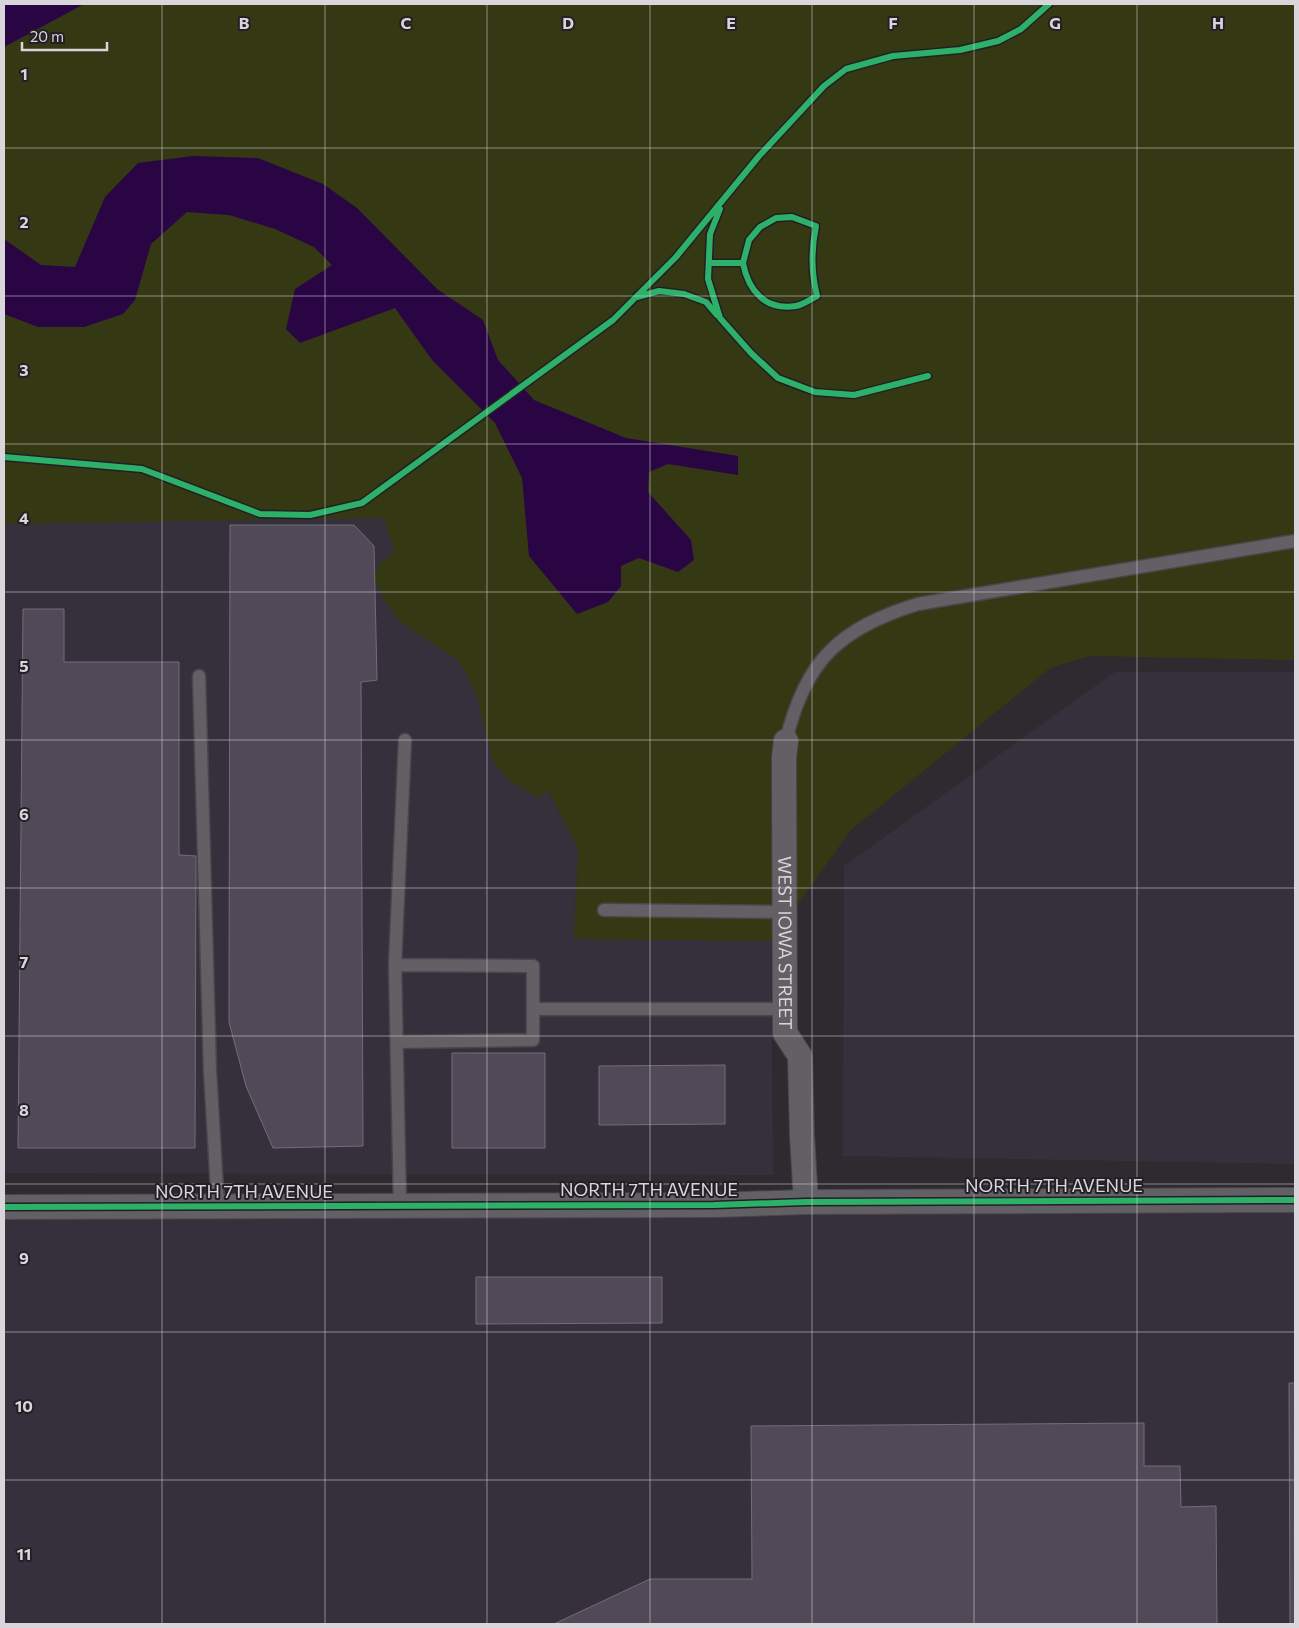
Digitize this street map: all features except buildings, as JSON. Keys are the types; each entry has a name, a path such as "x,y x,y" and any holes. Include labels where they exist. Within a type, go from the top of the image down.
{"street":[{"name":"WEST IOWA STREET","path":"786,741 784,758 785,1033 800,1056 806,1202"},
{"name":"NORTH 7TH AVENUE","path":"4,1207 714,1205 806,1202 1295,1200"}],"lane":[{"path":"786,741 791,718 806,683 830,649 870,622 891,612 918,604 1295,541"},
{"path":"199,676 210,1071 218,1207"},
{"path":"400,1206 395,965 405,740"},
{"path":"604,910 785,912"},
{"path":"395,965 533,966 534,1040 397,1042"},
{"path":"533,1009 785,1009"}],"path":[{"path":"792,217 816,226 812,246 812,276 817,296 797,306 778,306 757,296 746,278 743,263 749,240 760,227 776,218 792,217"},
{"path":"709,263 743,263"}],"shaded area":[{"path":"4,4 84,4 4,47"},
{"path":"193,156 258,158 323,184 357,208 437,289 483,320 498,360 534,400 626,438 738,456 738,475 668,464 649,472 648,492 691,540 694,560 678,572 639,558 621,566 621,586 608,602 577,614 529,556 522,478 495,423 432,360 395,308 300,343 286,329 295,289 332,265 314,247 275,229 229,215 187,212 151,244 135,300 123,314 84,327 38,327 4,314 4,239 41,265 75,267 105,197 138,163"},
{"path":"383,517 412,599 467,635 578,849 574,939 771,941 773,1175 4,1173 4,524"},
{"path":"1115,672 1295,672 1295,1164 843,1156 844,866"},
{"path":"1295,1206 1295,1624 4,1624 4,1211"}],"green space":[{"path":"84,4 1295,4 1295,660 1089,656 1050,668 851,830 771,941 574,939 578,849 548,790 539,798 508,780 493,762 477,697 463,667 456,659 398,620 383,598 374,579 380,564 395,551 383,518 4,524 4,47"}],"cycle path":[{"path":"4,457 142,469 260,514 310,515 362,503 613,320 676,257 759,156 824,86 846,69 893,56 960,50 998,41 1021,29 1049,4"},
{"path":"720,209 710,234 708,279 720,318 751,353 778,378 815,392 854,395 928,376"},
{"path":"709,263 743,263 749,282 754,290 767,302 785,307 799,305 817,296 812,261 816,226 792,217 776,218 760,227 749,240 743,263"},
{"path":"637,297 659,291 684,294 706,302 717,315"},
{"path":"4,1207 714,1205 806,1202 1295,1200"}]}
